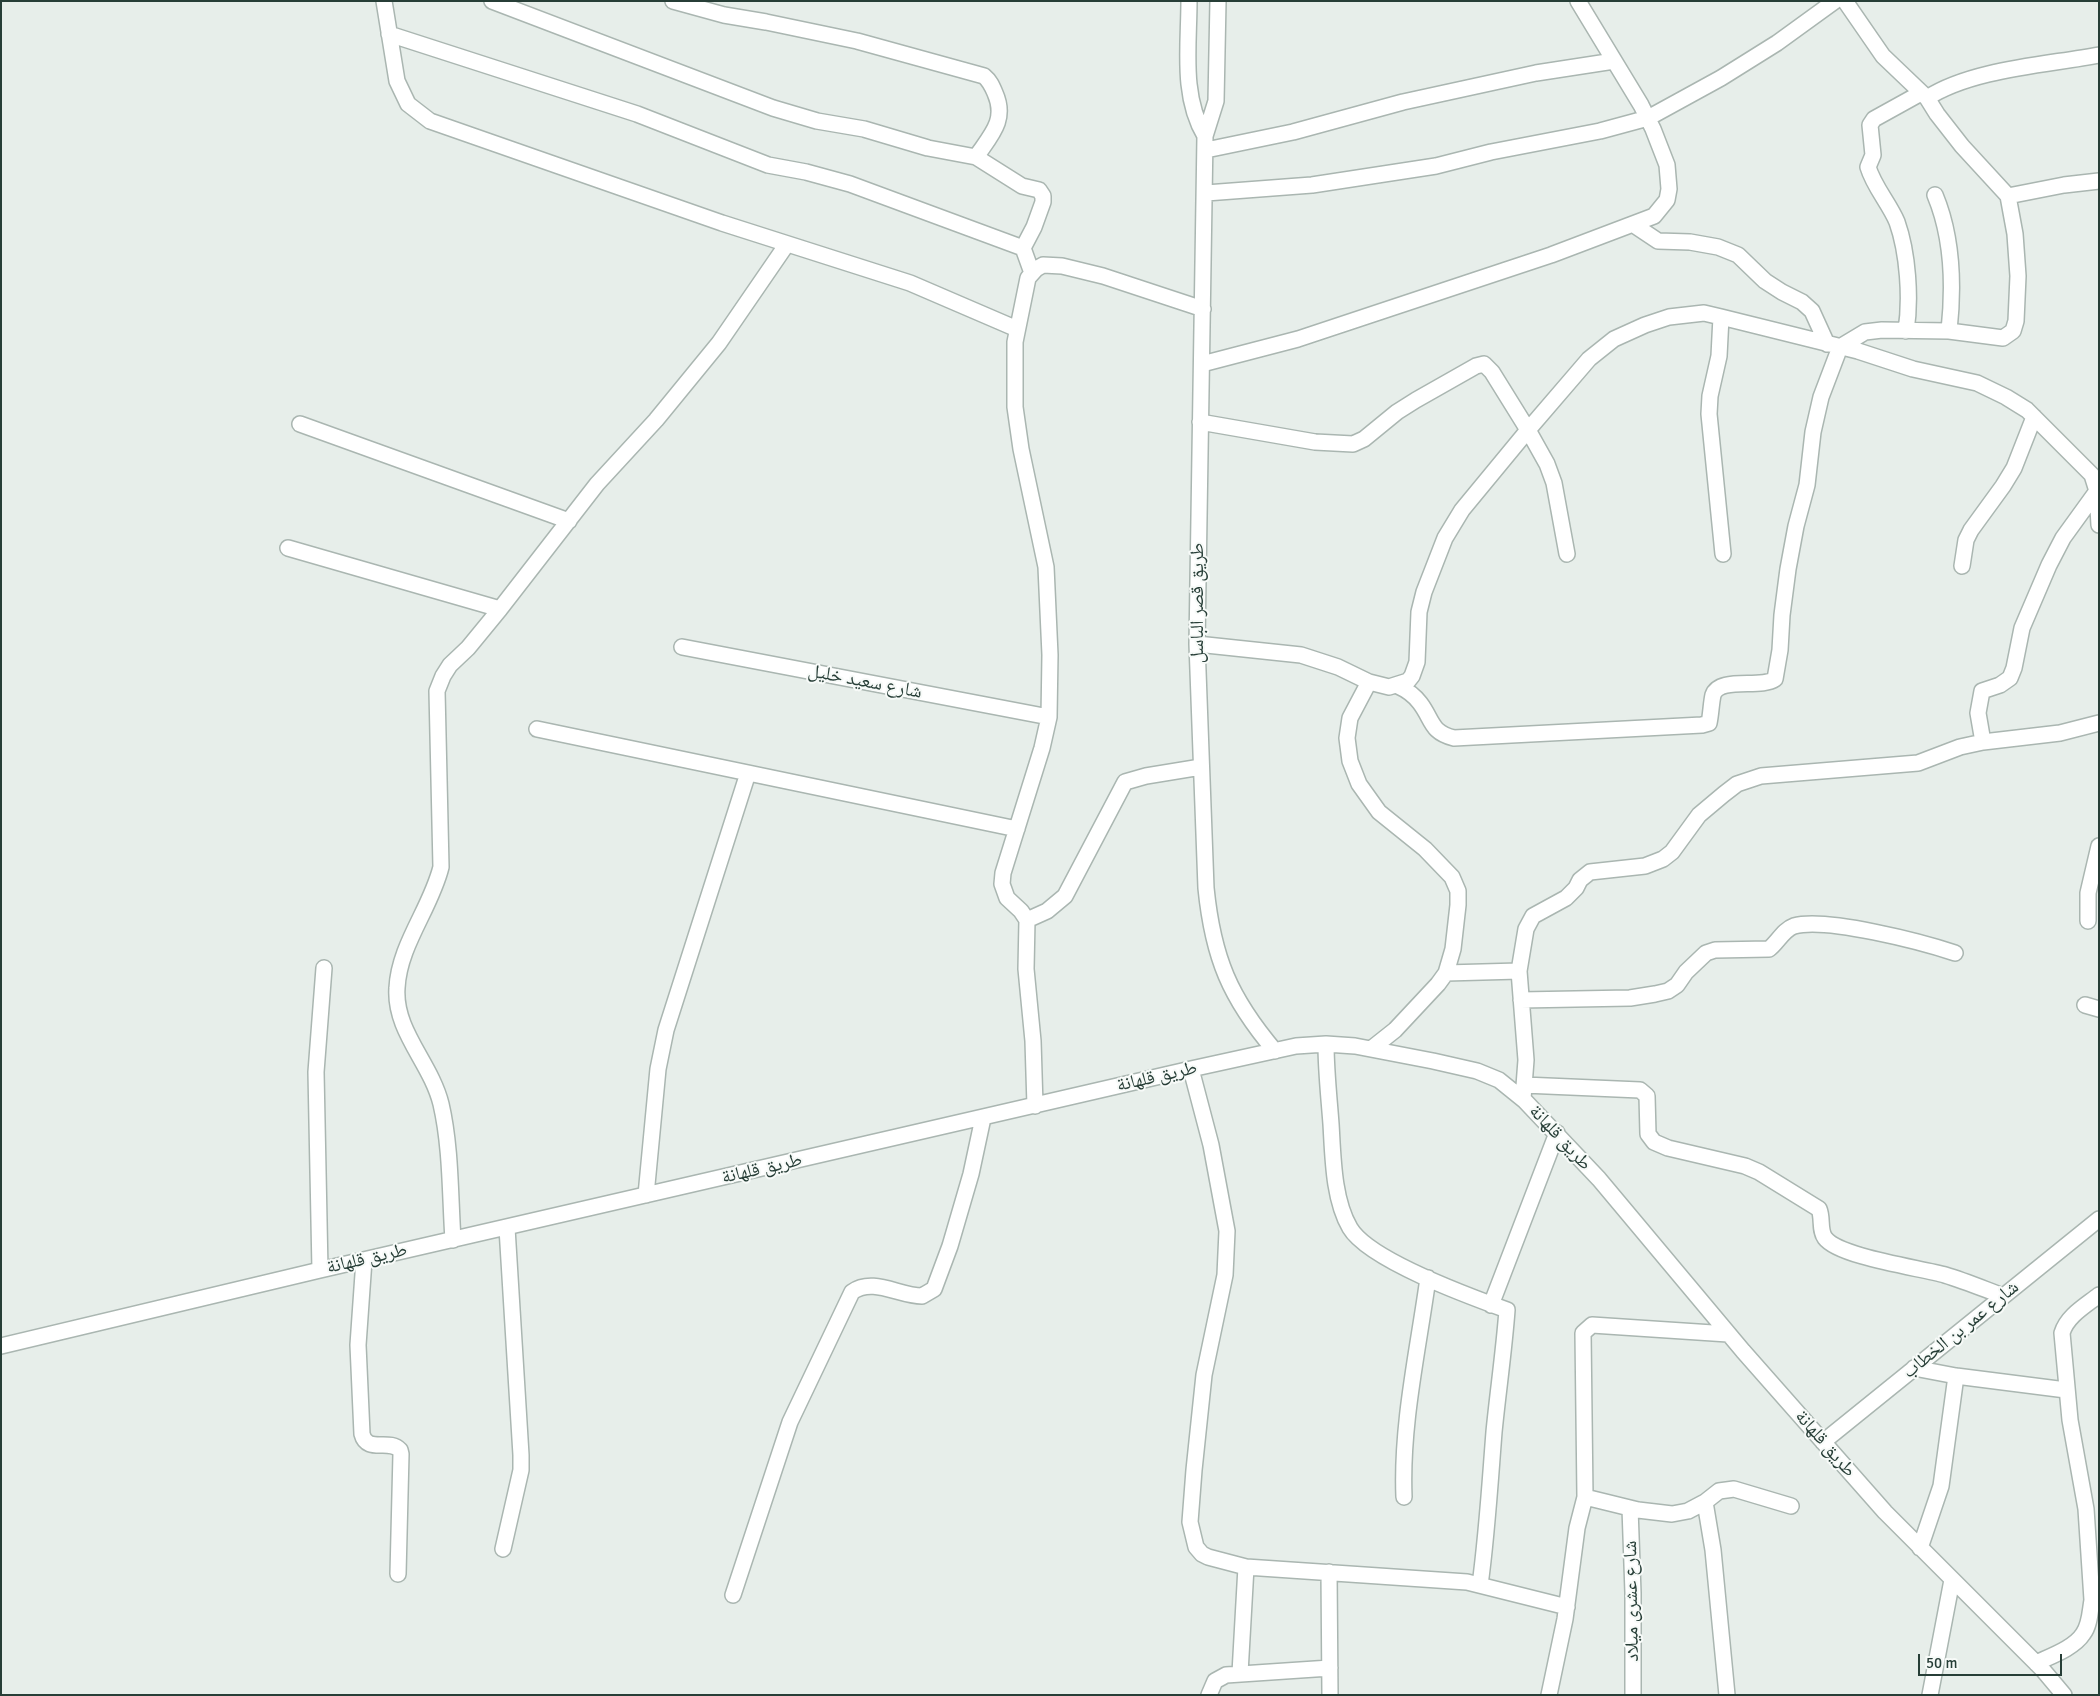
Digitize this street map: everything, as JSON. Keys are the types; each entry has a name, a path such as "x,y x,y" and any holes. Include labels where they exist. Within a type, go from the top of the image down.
{"street":[{"path":"384,1 397,81 408,104 430,121 787,244 910,283 1017,329"},
{"path":"492,1 773,108 817,121 864,129 928,148 976,158 1022,186 1041,192 1043,202 1041,209 1023,248 1032,273"},
{"path":"673,1 724,15 857,41 984,76 990,81 1000,107 996,128 976,158"},
{"name":"طريق قصر الباسل","path":"1189,1 1189,89 1194,114 1206,143"},
{"name":"طريق قصر الباسل","path":"1218,1 1216,101 1206,143 1200,422 1197,644 1206,888 1209,924 1218,960 1233,993 1252,1024 1275,1051"},
{"path":"1202,364 1298,339 1551,256 1654,216 1667,200 1669,190 1667,165 1648,118 1578,1"},
{"path":"1206,193 1312,186 1436,166 1491,152 1600,131 1648,118 1761,53 1835,1"},
{"path":"1833,345 1865,332 1882,330 1948,331 2003,338 2013,331 2016,321 2018,276 2016,234 2008,196 1962,146 1924,95 1883,56 1845,1"},
{"path":"389,34 637,114 768,166 806,172 850,184 1023,248"},
{"path":"1906,331 1909,289 1897,222 1868,167 1873,155 1870,126 1874,119 1952,84 2005,71 2099,55"},
{"path":"1206,143 1293,132 1403,102 1536,73 1614,61"},
{"path":"2008,196 2064,184 2099,181"},
{"path":"1935,195 1944,215 1949,245 1952,299 1948,331"},
{"path":"1398,686 1410,692 1421,704 1437,732 1454,738 1702,725 1709,723 1713,695 1718,689 1739,683 1767,684 1775,679 1780,650 1788,569 1796,526 1807,485 1813,432 1833,345 1812,311 1802,302 1765,281 1738,255 1718,247 1690,242 1658,241 1634,225"},
{"path":"453,1240 446,1134 441,1102 399,1012 396,989 399,970 438,880 440,867 437,691 450,665 468,648 500,609 597,484 656,420 719,343 787,244"},
{"path":"1035,1106 1033,1041 1026,970 1027,920 1021,911 1007,898 1002,884 1003,873 1042,748 1048,717 1050,655 1046,567 1017,426 1014,374 1017,329 1028,278 1043,266 1062,266 1103,276 1203,309"},
{"path":"1197,644 1301,655 1338,667 1369,682 1390,687 1398,686 1408,681 1417,662 1419,612 1429,578 1445,538 1462,510 1589,359 1614,339 1668,317 1704,313 1721,317 1833,345 1913,369 1977,383 2006,397 2027,410 2092,474 2097,491 2099,526"},
{"path":"1721,317 1719,356 1710,396 1709,414 1723,554"},
{"path":"1200,422 1315,442 1353,444 1364,439 1397,412 1416,400 1476,366 1484,364 1492,372 1547,464 1554,483 1567,554"},
{"path":"1962,566 1966,540 1980,516 2004,486 2014,468 2034,417"},
{"path":"300,424 569,521"},
{"path":"1983,742 1978,713 1982,691 2000,685 2010,678 2014,668 2022,628 2049,565 2063,538 2097,491"},
{"path":"288,548 500,609"},
{"name":"شارع سعيد خليل","path":"682,647 1048,717"},
{"path":"1369,682 1350,718 1347,738 1350,761 1359,784 1379,812 1425,849 1445,870 1455,883 1458,891 1453,949 1446,973 1395,1030 1371,1049"},
{"path":"2003,1296 1943,1275 1892,1264 1837,1247 1827,1241 1823,1235 1819,1209 1759,1172 1730,1162 1668,1148 1654,1142 1648,1134 1647,1096 1640,1090 1524,1092 1526,1060 1518,971 1526,930 1533,916 1566,898 1576,888 1580,880 1590,872 1645,866 1663,859 1672,852 1699,815 1737,784 1761,776 1918,763 1960,747 1983,742 2060,733 2099,723"},
{"path":"537,729 1017,829"},
{"path":"1027,920 1047,911 1065,896 1125,782 1140,777 1201,767"},
{"path":"646,1195 658,1069 666,1030 748,773"},
{"path":"2088,922 2088,893 2099,846"},
{"path":"1521,1000 1630,998 1668,991 1677,985 1686,972 1706,953 1715,950 1769,949 1776,944 1787,929 1806,924 1838,926 1928,944 1955,953"},
{"path":"320,1270 316,1072 324,968"},
{"path":"1446,973 1518,971"},
{"path":"1326,1044 1333,1161 1343,1212 1350,1228 1366,1245 1448,1289 1507,1310 1501,1380 1494,1430 1486,1541 1480,1584"},
{"name":"طريق قلهانة","path":"1,1346 320,1270 1296,1046 1326,1044 1371,1049 1477,1071 1524,1092 1556,1133 1599,1179 1728,1334 1884,1512 2036,1663 2064,1695"},
{"path":"1191,1069 1211,1145 1227,1231 1225,1275 1204,1375 1190,1522 1196,1547 1202,1554 1246,1567 1467,1582 1567,1607"},
{"path":"733,1595 790,1422 852,1292 859,1287 872,1286 922,1296 934,1289 950,1246 971,1174 982,1118"},
{"path":"1491,1305 1556,1133"},
{"name":"شارع عمر بن الخطاب","path":"1823,1442 2099,1219"},
{"path":"503,1549 522,1455 507,1228"},
{"path":"364,1260 358,1346 362,1434 370,1445 393,1445 400,1450 402,1459 398,1574"},
{"path":"1404,1497 1403,1473 1409,1410 1428,1278"},
{"path":"2036,1663 2058,1653 2083,1634 2087,1626 2092,1600 2086,1509 2070,1420 2062,1338 2064,1328 2074,1315 2099,1296"},
{"path":"1549,1695 1567,1607 1577,1528 1585,1497 1582,1338 1585,1329 1592,1325 1728,1334"},
{"path":"1914,1368 1956,1376 2066,1390"},
{"path":"1920,1548 1941,1486 1956,1376"},
{"path":"1585,1497 1653,1513 1672,1514 1688,1511 1705,1502 1719,1491 1734,1488 1791,1506"},
{"path":"1705,1502 1713,1550 1727,1695"},
{"name":"شارع عشرى ميلاد","path":"1630,1508 1633,1593 1633,1695"},
{"path":"1240,1673 1246,1567"},
{"path":"1329,1572 1330,1695"},
{"path":"1930,1695 1952,1580"},
{"path":"1209,1695 1215,1681 1226,1675 1330,1668"}]}
